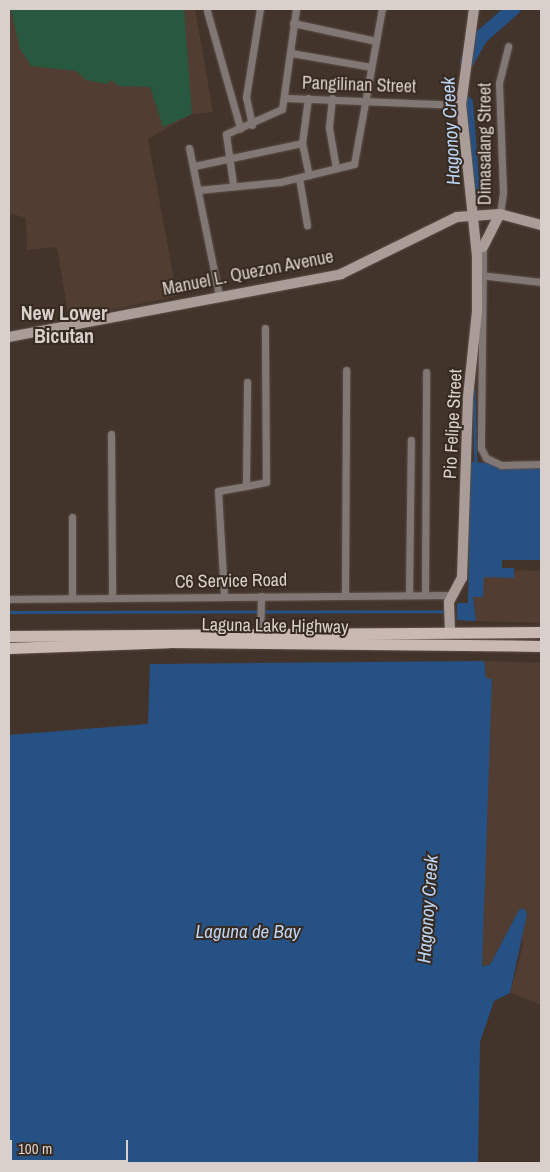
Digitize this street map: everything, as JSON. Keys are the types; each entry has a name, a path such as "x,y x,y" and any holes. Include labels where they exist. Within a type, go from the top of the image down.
{"main road":[{"name":"Pio Felipe Street","path":"450,627 451,599 462,578 475,397 485,215 470,192 461,105 474,9"},
{"path":"457,217 470,192"},
{"name":"Manuel L. Quezon Avenue","path":"9,337 219,295 341,274 457,217 485,215 541,225"},
{"path":"483,247 485,215"},
{"name":"Laguna Lake Highway","path":"9,636 450,627 541,632"},
{"name":"Laguna Lake Highway","path":"9,648 260,632 541,646"}],"street":[{"path":"252,125 246,97 260,9"},
{"path":"233,184 226,134 275,115 286,98 296,9"},
{"path":"198,190 233,184 299,178 354,164 363,100 382,9"},
{"path":"207,11 240,128"},
{"path":"293,23 376,41"},
{"name":"Dimasalang Street","path":"485,215 503,192 499,83 508,46"},
{"path":"291,53 371,67"},
{"name":"Pangilinan Street","path":"286,98 332,98 461,105"},
{"path":"308,98 302,143 309,175"},
{"path":"332,98 329,128 336,168"},
{"path":"194,166 302,143"},
{"path":"189,148 219,295"},
{"path":"299,178 308,225"},
{"path":"483,247 481,275 541,282"},
{"path":"224,595 218,492 266,482 265,328"},
{"path":"344,595 346,370"},
{"path":"425,593 426,372"},
{"path":"246,486 247,382"},
{"path":"475,397 481,448 486,458 501,464 541,464"},
{"path":"111,434 112,597"},
{"path":"410,594 411,440"},
{"path":"72,517 72,597"},
{"name":"C6 Service Road","path":"9,599 224,595 261,599 425,593 451,599"},
{"path":"260,632 261,599"}],"shaded area":[{"path":"9,9 195,9 213,112 192,114 148,139 177,296 69,319 57,247 27,250 26,218 9,213"},
{"path":"515,570 541,571 541,623 476,621 473,597 484,576 513,578"},
{"path":"484,661 541,663 541,1005 510,993 523,945 519,910 490,965 484,967 479,959 492,679 486,678"}],"green space":[{"path":"11,9 184,9 192,114 163,127 150,87 118,86 112,80 106,84 86,80 76,71 31,66 20,49"}],"water":[{"path":"470,462 541,466 541,560 502,560 502,568 514,568 514,578 484,577 483,597 473,597 476,621 457,620 457,603 468,603"},
{"name":"Laguna de Bay","path":"484,661 486,678 492,679 482,966 490,965 519,910 524,908 527,914 510,993 494,1001 480,1042 478,1163 9,1163 9,735 148,724 150,664"}],"waterway":[{"name":"Hagonoy Creek","path":"467,62 481,37 513,9"},
{"name":"Hagonoy Creek","path":"466,103 473,191"},
{"name":"Hagonoy Creek","path":"474,390 476,466"},
{"path":"9,612 447,611"}],"district":[{"name":"New Lower Bicutan","path":"64,324"}]}
